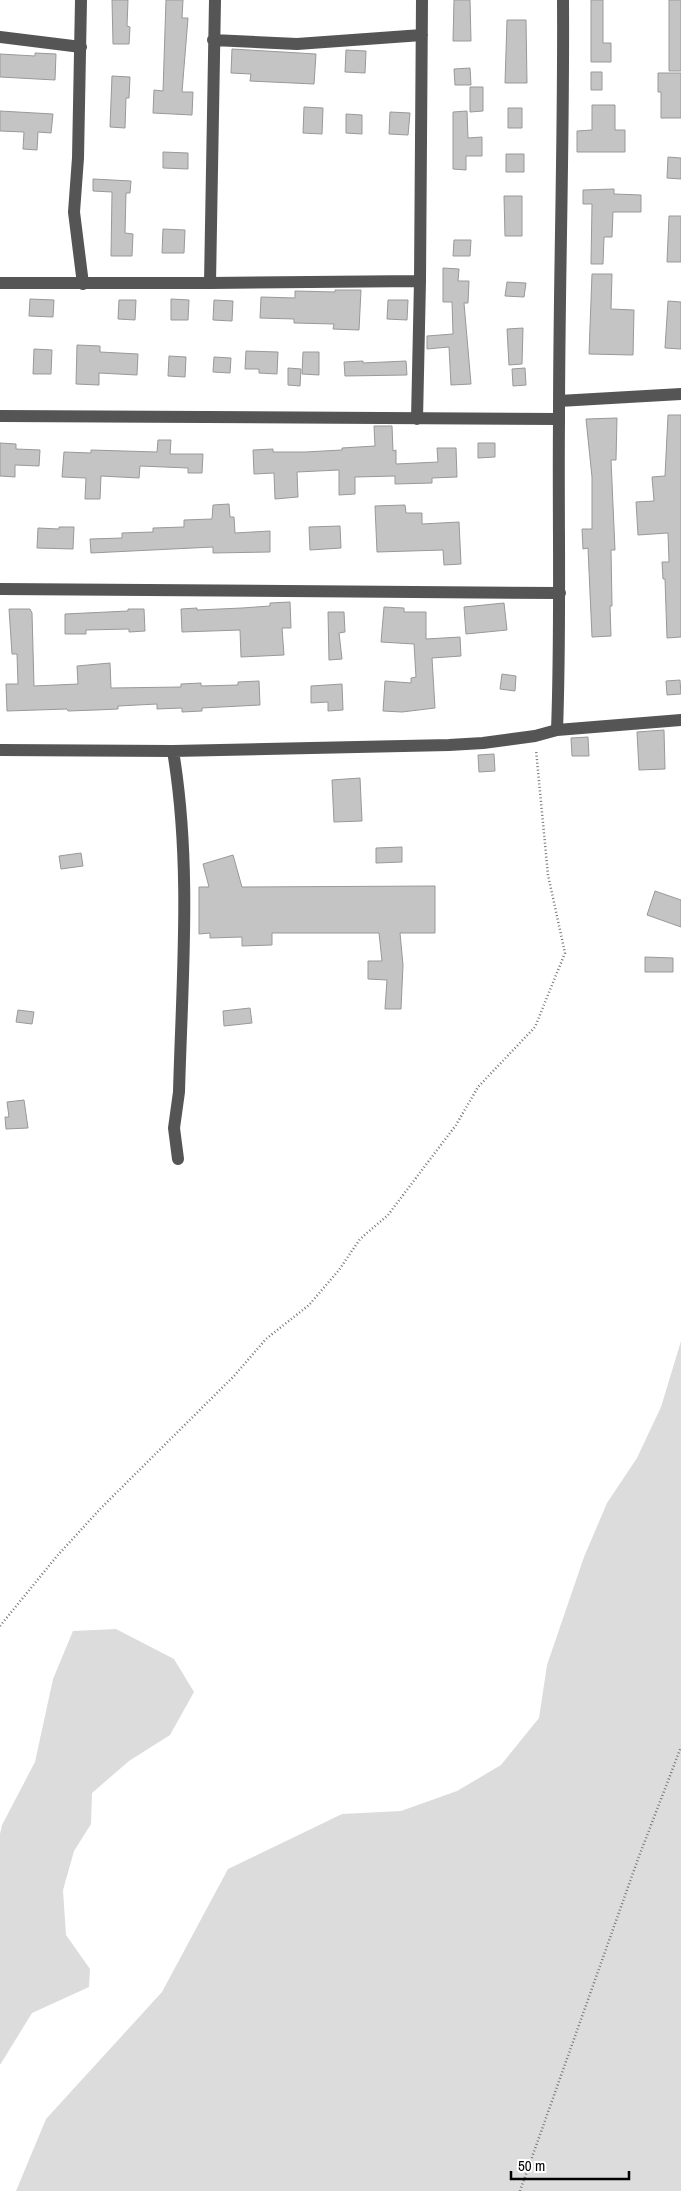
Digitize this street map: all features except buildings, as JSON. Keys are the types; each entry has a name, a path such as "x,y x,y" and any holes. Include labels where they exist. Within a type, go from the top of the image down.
{"street":[{"path":"81,0 74,212 84,284"},
{"path":"210,283 215,0"},
{"path":"417,419 422,0"},
{"path":"557,730 560,593 559,401 563,0"},
{"path":"213,40 297,44 422,35"},
{"path":"0,37 80,47"},
{"path":"0,283 420,281"},
{"path":"559,401 681,394"},
{"path":"0,416 559,419"},
{"path":"0,589 560,593"},
{"path":"0,750 173,751 449,745 483,743 535,736 557,730 681,720"},
{"path":"173,751 179,790 184,862 179,1092 174,1128 178,1159"}],"path":[{"path":"0,1626 57,1556 101,1508 234,1376 266,1339 309,1305 339,1270 360,1239 388,1215 456,1125 478,1087 535,1027 565,953 548,875 535,736"},
{"path":"520,2191 638,1859 681,1747"}],"shaded area":[{"path":"681,1341 681,2191 16,2191 46,2119 162,1992 228,1869 342,1814 401,1811 457,1791 501,1765 539,1718 547,1665 584,1557 607,1503 637,1458 661,1407"},
{"path":"116,1629 174,1659 194,1692 170,1735 129,1761 92,1793 91,1824 74,1851 63,1890 66,1935 90,1969 89,1987 32,2013 0,2065 0,1834 2,1825 35,1762 53,1679 73,1631"}]}
